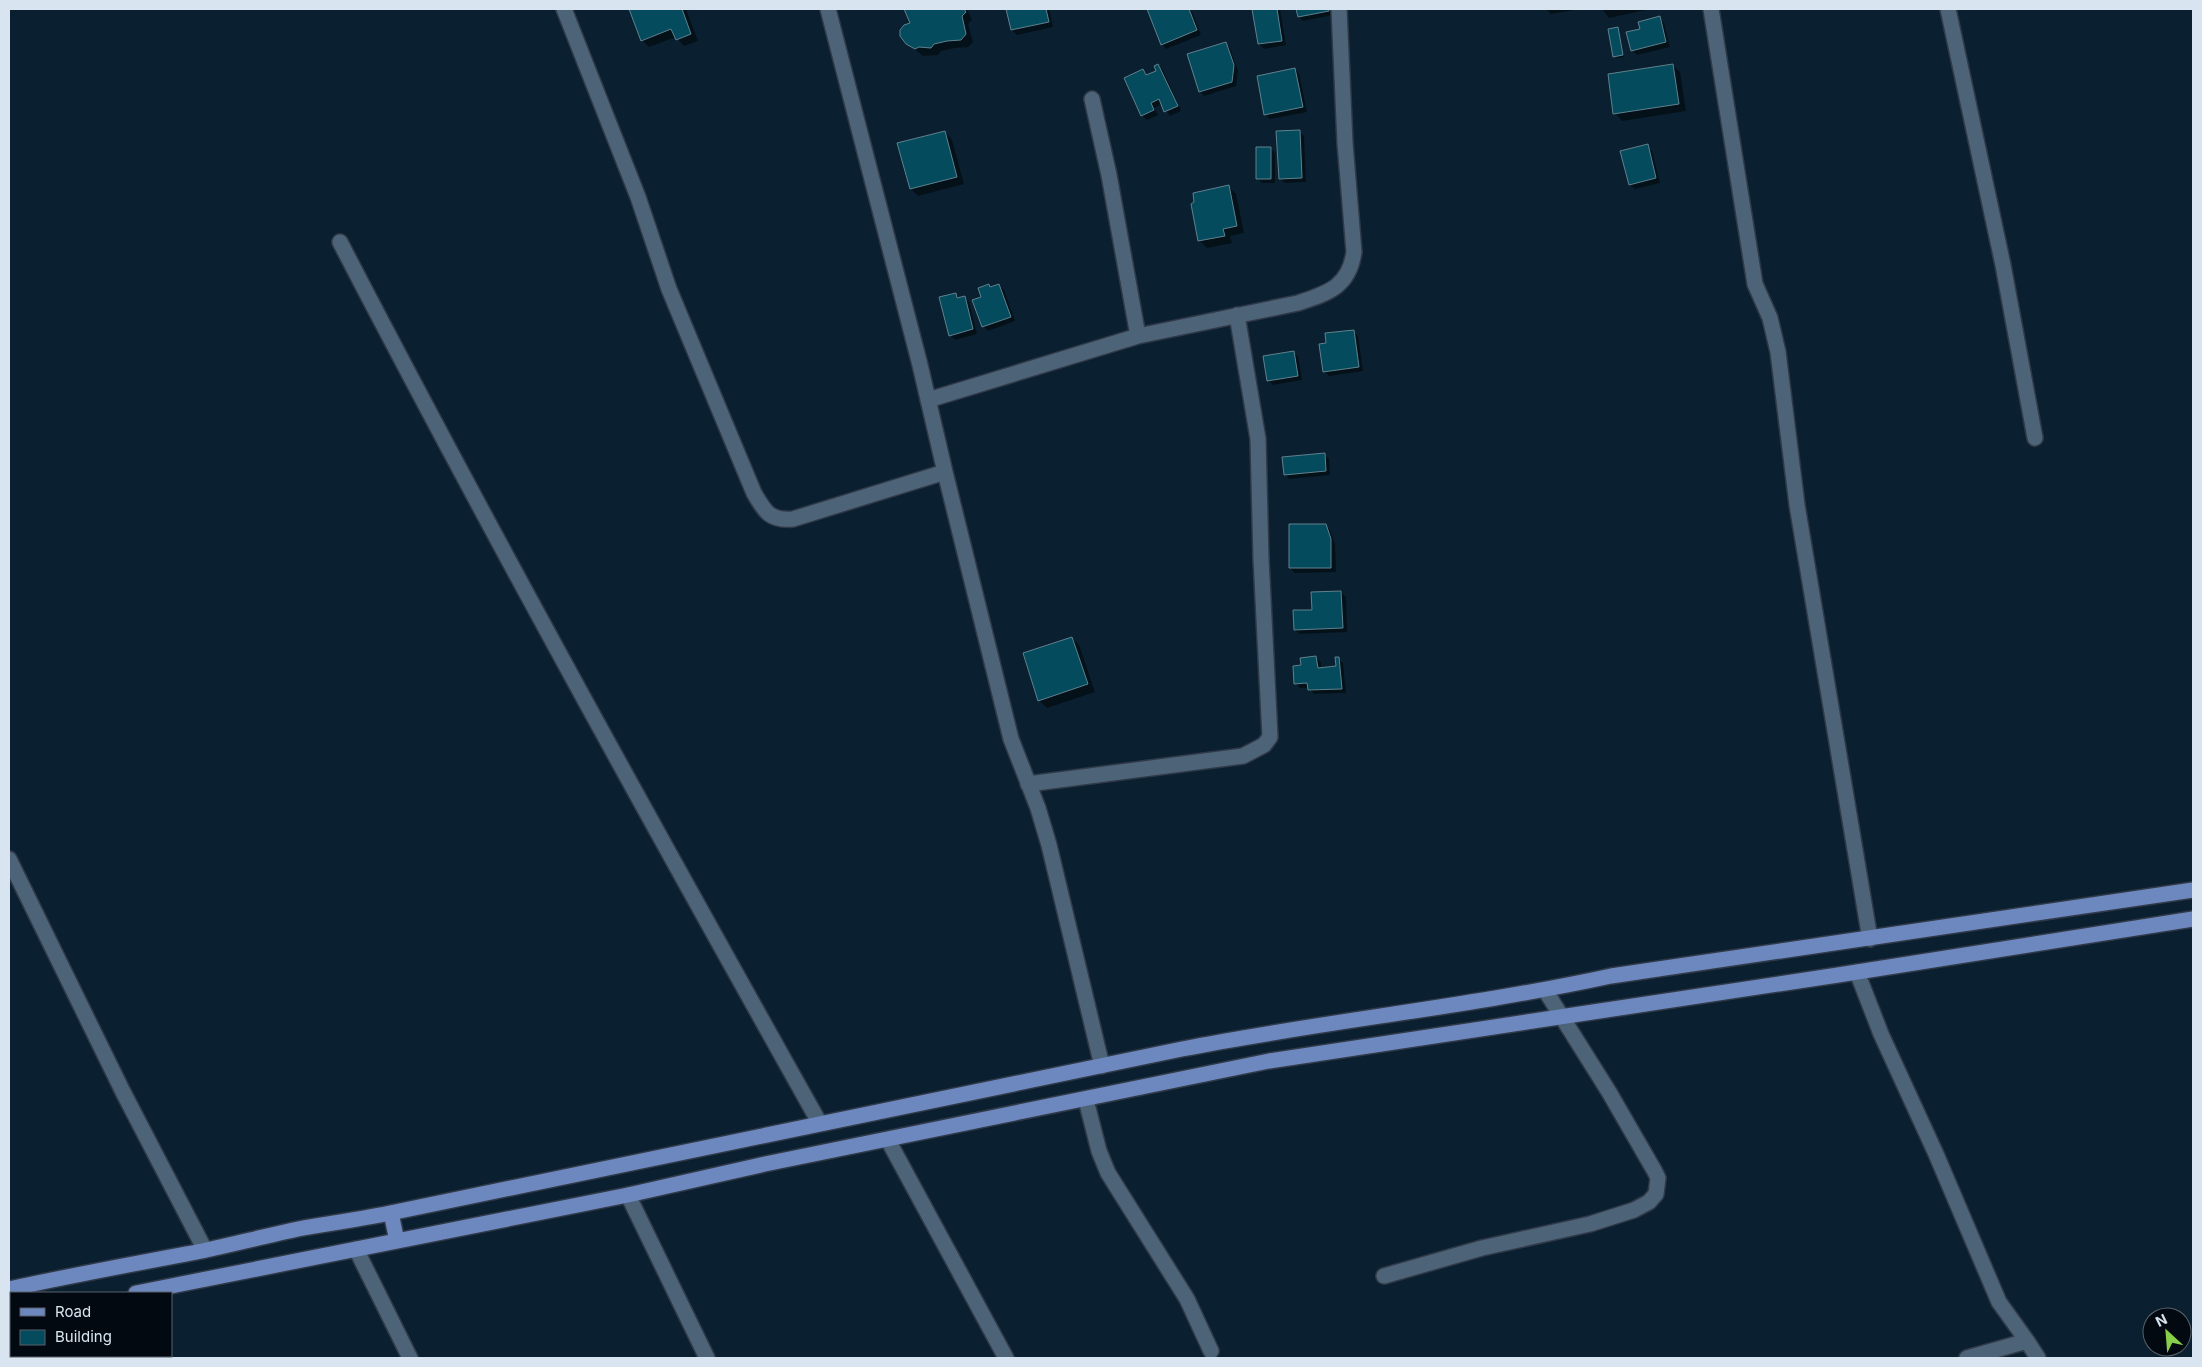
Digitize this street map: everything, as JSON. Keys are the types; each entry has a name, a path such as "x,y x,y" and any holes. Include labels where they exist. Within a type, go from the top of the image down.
{"main road":[{"path":"9,1288 206,1250 298,1229 391,1213 498,1189 616,1167 819,1122 1186,1049 1371,1017 1545,990 1611,976 2193,890"},
{"path":"141,1292 628,1196 765,1164 1086,1100 1269,1061 2193,919"},
{"path":"391,1213 397,1241"}],"street":[{"path":"564,9 638,197 701,368 754,492 768,514 781,520 793,519 944,472"},
{"path":"828,9 884,220 944,472 1011,739 1049,845 1102,1066"},
{"path":"928,400 1138,336 1298,303 1324,295 1338,286 1347,276 1352,265 1354,252 1345,143 1339,9"},
{"path":"1711,9 1755,284 1770,318 1778,352 1798,505 1870,939"},
{"path":"1948,9 2003,265 2035,438"},
{"path":"1092,99 1109,175 1138,336"},
{"path":"340,242 424,405 630,784 819,1122"},
{"path":"1028,784 1243,756 1257,750 1270,737 1261,559 1258,439 1237,315"},
{"path":"9,859 123,1092 206,1250"},
{"path":"1857,972 1881,1034 1936,1154 1999,1302 2038,1358"},
{"path":"1384,1276 1482,1248 1590,1224 1634,1210 1649,1202 1656,1194 1658,1178 1654,1170 1545,990"},
{"path":"1086,1100 1099,1151 1108,1173 1187,1299 1211,1351"},
{"path":"888,1140 1006,1358"},
{"path":"628,1196 708,1358"},
{"path":"356,1249 410,1358"},
{"path":"1967,1358 2027,1341"}],"building":[{"path":"629,9 682,9 691,34 676,40 671,29 641,41"},
{"path":"904,9 964,9 966,12 962,16 966,34 961,40 934,44 931,48 919,47 915,49 906,44 900,36 900,30 904,25 910,23"},
{"path":"1006,9 1046,9 1049,22 1011,30"},
{"path":"1147,9 1189,9 1197,30 1161,45"},
{"path":"1252,9 1277,9 1282,41 1258,44"},
{"path":"1296,9 1329,9 1329,11 1298,17"},
{"path":"1660,16 1666,42 1631,51 1626,32 1640,29 1638,22"},
{"path":"1618,27 1623,55 1613,57 1608,29"},
{"path":"1226,42 1234,65 1232,82 1199,92 1187,54"},
{"path":"1158,64 1178,106 1164,112 1159,99 1151,103 1154,110 1141,116 1124,78 1143,69 1146,75 1156,71 1154,66"},
{"path":"1673,64 1679,104 1613,114 1608,74"},
{"path":"1295,68 1303,107 1264,115 1257,76"},
{"path":"1300,130 1302,178 1279,179 1276,131"},
{"path":"945,131 957,177 910,189 897,143"},
{"path":"1648,144 1656,178 1629,185 1620,151"},
{"path":"1256,147 1271,147 1271,179 1256,179"},
{"path":"1229,185 1237,226 1223,229 1225,236 1198,241 1191,204 1194,202 1193,193"},
{"path":"989,284 990,287 999,284 1011,317 982,327 972,300 981,297 978,288"},
{"path":"956,293 957,298 965,296 973,329 949,336 939,297"},
{"path":"1354,330 1359,367 1323,372 1319,344 1326,343 1325,333"},
{"path":"1294,351 1298,376 1267,381 1263,356"},
{"path":"1325,453 1326,471 1284,475 1282,457"},
{"path":"1289,524 1326,524 1331,539 1331,568 1289,568"},
{"path":"1341,591 1343,628 1294,630 1293,610 1312,610 1311,592"},
{"path":"1072,637 1088,684 1038,701 1023,653"},
{"path":"1316,656 1318,668 1336,666 1335,657 1339,657 1342,689 1308,690 1307,683 1294,684 1293,666 1301,665 1300,658"}]}
